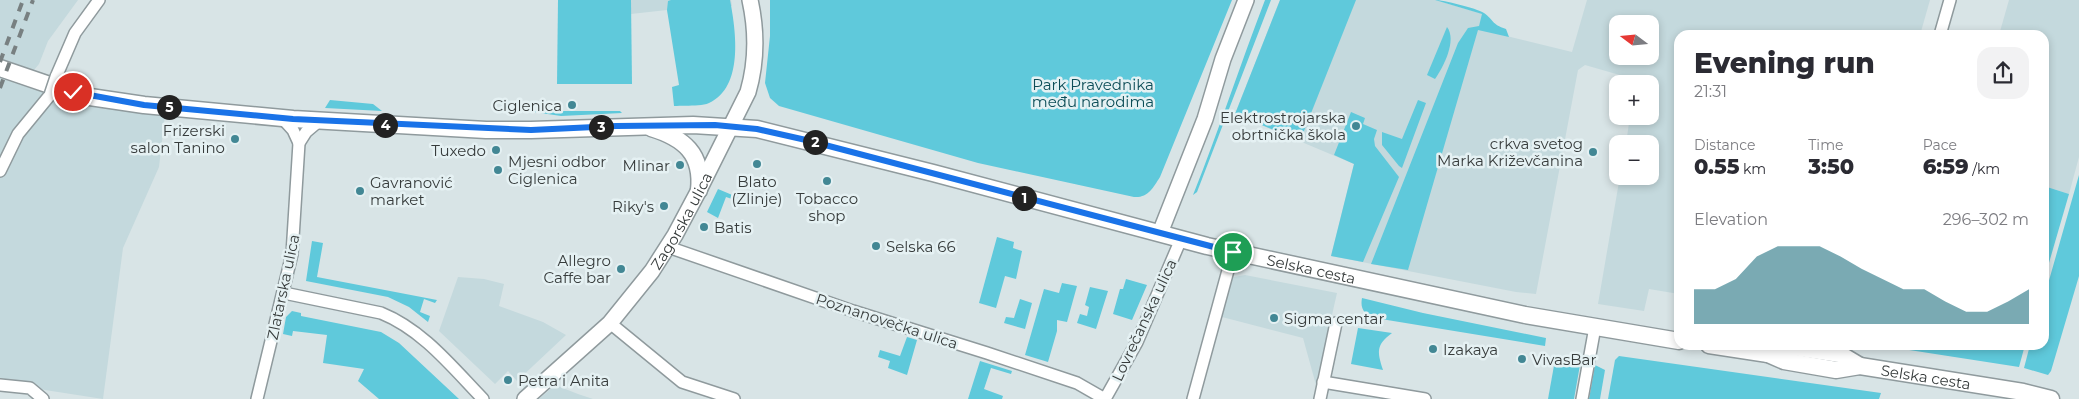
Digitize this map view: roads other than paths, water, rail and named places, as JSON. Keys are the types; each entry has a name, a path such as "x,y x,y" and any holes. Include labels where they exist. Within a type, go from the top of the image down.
{"main road":[{"name":"Selska cesta","path":"0,68 73,92 100,98 144,105 284,119 531,130 642,125 732,126 757,129 806,140 1233,252 1408,291 1674,340"},
{"path":"642,125 671,136 689,149 699,166 699,190"},
{"name":"Selska cesta","path":"1742,350 1768,354 1784,362 1836,370 1860,366 2022,396 2051,399"}],"street":[{"path":"0,171 18,134 50,94 74,33 99,0"},
{"name":"Zagorska ulica","path":"525,399 610,323 636,292 668,246 699,190 748,92 754,68 756,38 750,0"},
{"path":"1160,233 1205,119 1223,59 1246,0"},
{"path":"1941,30 1950,0"},
{"path":"284,119 293,130 299,143"},
{"path":"299,143 306,132 318,121"},
{"name":"Zlatarska ulica","path":"257,399 284,293 294,241 299,143"},
{"name":"Lovrečanska ulica","path":"1105,399 1138,342 1181,239"},
{"name":"Poznanovečka ulica","path":"668,246 845,308 1077,383 1105,399"},
{"path":"1194,399 1233,252"},
{"path":"284,293 372,311 394,318 422,337 483,399"},
{"path":"610,323 682,382 734,399"},
{"path":"1320,399 1336,323"},
{"path":"1582,399 1595,327"},
{"path":"1323,382 1425,399"},
{"path":"0,384 30,388 42,399"}],"railway":[{"path":"0,62 23,0"},
{"path":"0,88 33,0"}],"place":[{"name":"Ciglenica","path":"572,105"},
{"name":"Elektrostrojarska obrtnička škola","path":"1356,126"},
{"name":"Frizerski salon Tanino","path":"235,139"},
{"name":"Tuxedo","path":"496,150"},
{"name":"crkva svetog Marka Križevčanina","path":"1593,152"},
{"name":"Blato (Zlinje)","path":"757,164"},
{"name":"Mlinar","path":"680,165"},
{"name":"Mjesni odbor Ciglenica","path":"498,170"},
{"name":"Tobacco shop","path":"827,181"},
{"name":"Gavranović market","path":"360,191"},
{"name":"Riky's","path":"664,206"},
{"name":"Batis","path":"704,227"},
{"name":"Selska 66","path":"876,246"},
{"name":"Allegro Caffe bar","path":"621,269"},
{"name":"Sigma centar","path":"1274,318"},
{"name":"Izakaya","path":"1433,349"},
{"name":"VivasBar","path":"1522,359"},
{"name":"Petra i Anita","path":"508,380"}],"park label":[{"name":"Park Pravednika među narodima","path":"1093,92"}]}
